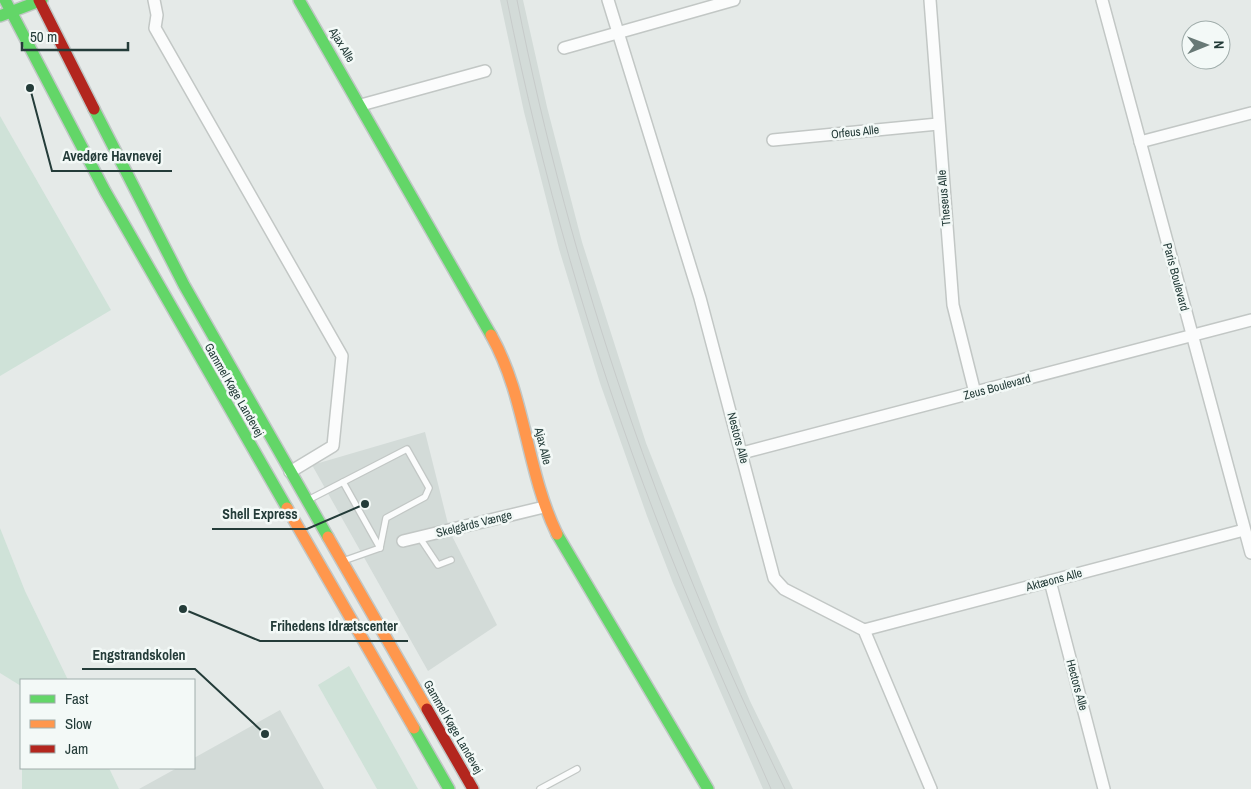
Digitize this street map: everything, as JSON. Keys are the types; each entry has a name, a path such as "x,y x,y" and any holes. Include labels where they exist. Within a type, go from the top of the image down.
{"main road":[{"name":"Gammel Køge Landevej","path":"6,0 105,191 449,789"},
{"path":"12,12 18,0"},
{"name":"Gammel Køge Landevej","path":"40,0 153,228 306,501 473,789"},
{"path":"0,16 40,0"},
{"name":"Ajax Alle","path":"300,0 501,353 514,388 544,507 564,548 708,789"}],"street":[{"name":"Nestors Alle","path":"608,0 700,298 774,578 784,589 864,630"},
{"path":"564,48 734,0"},
{"name":"Theseus Alle","path":"930,0 953,305 975,392"},
{"name":"Paris Boulevard","path":"1102,0 1191,336 1251,551"},
{"path":"153,1 157,15 155,28 342,356 333,446 290,472"},
{"path":"361,105 485,71"},
{"path":"1140,142 1251,113"},
{"name":"Orfeus Alle","path":"773,140 938,124"},
{"name":"Zeus Boulevard","path":"742,453 1251,320"},
{"name":"Skelgårds Vænge","path":"403,541 544,507"},
{"name":"Aktæons Alle","path":"864,630 1244,530"},
{"name":"Hectors Alle","path":"1050,581 1104,789"},
{"path":"864,630 931,789"}],"lane":[{"path":"306,501 407,449 429,488 425,497 386,518 380,548"},
{"path":"343,482 380,548"},
{"path":"420,538 438,565 451,560"},
{"path":"341,562 380,548"},
{"path":"540,789 577,769"}],"shaded area":[{"path":"500,0 523,0 547,107 582,242 646,443 750,701 793,789 763,789 673,583 647,516 600,383 559,249 524,112"},
{"path":"425,432 450,532 497,625 428,671 312,465"},
{"path":"280,710 324,789 139,789 175,769 195,769 195,757"}],"green space":[{"path":"0,116 111,310 0,376"},
{"path":"0,528 25,591 68,679 20,679 20,685 0,673"},
{"path":"349,666 418,789 377,789 318,685"},
{"path":"22,769 109,769 119,789 22,789"}],"tram line":[{"path":"507,0 552,196 589,325 610,389 682,584 771,789"},
{"path":"517,0 564,204 593,304 625,403 660,501 699,598 740,694 785,789"}],"traffic: fast":[{"path":"5,0 105,191 287,508"},
{"path":"0,16 42,0"},
{"path":"299,0 491,335"},
{"path":"94,109 184,285 328,537"},
{"path":"557,534 708,789"},
{"path":"414,728 449,789"}],"traffic: slow":[{"path":"491,335 512,383 539,485 557,534"},
{"path":"287,508 414,728"},
{"path":"328,537 427,709"}],"traffic: jam":[{"path":"39,0 94,109"},
{"path":"427,709 473,789"}],"place":[{"name":"Avedøre Havnevej","path":"30,88"},
{"name":"Shell Express","path":"365,504"},
{"name":"Frihedens Idrætscenter","path":"183,609"},
{"name":"Engstrandskolen","path":"265,734"}]}
